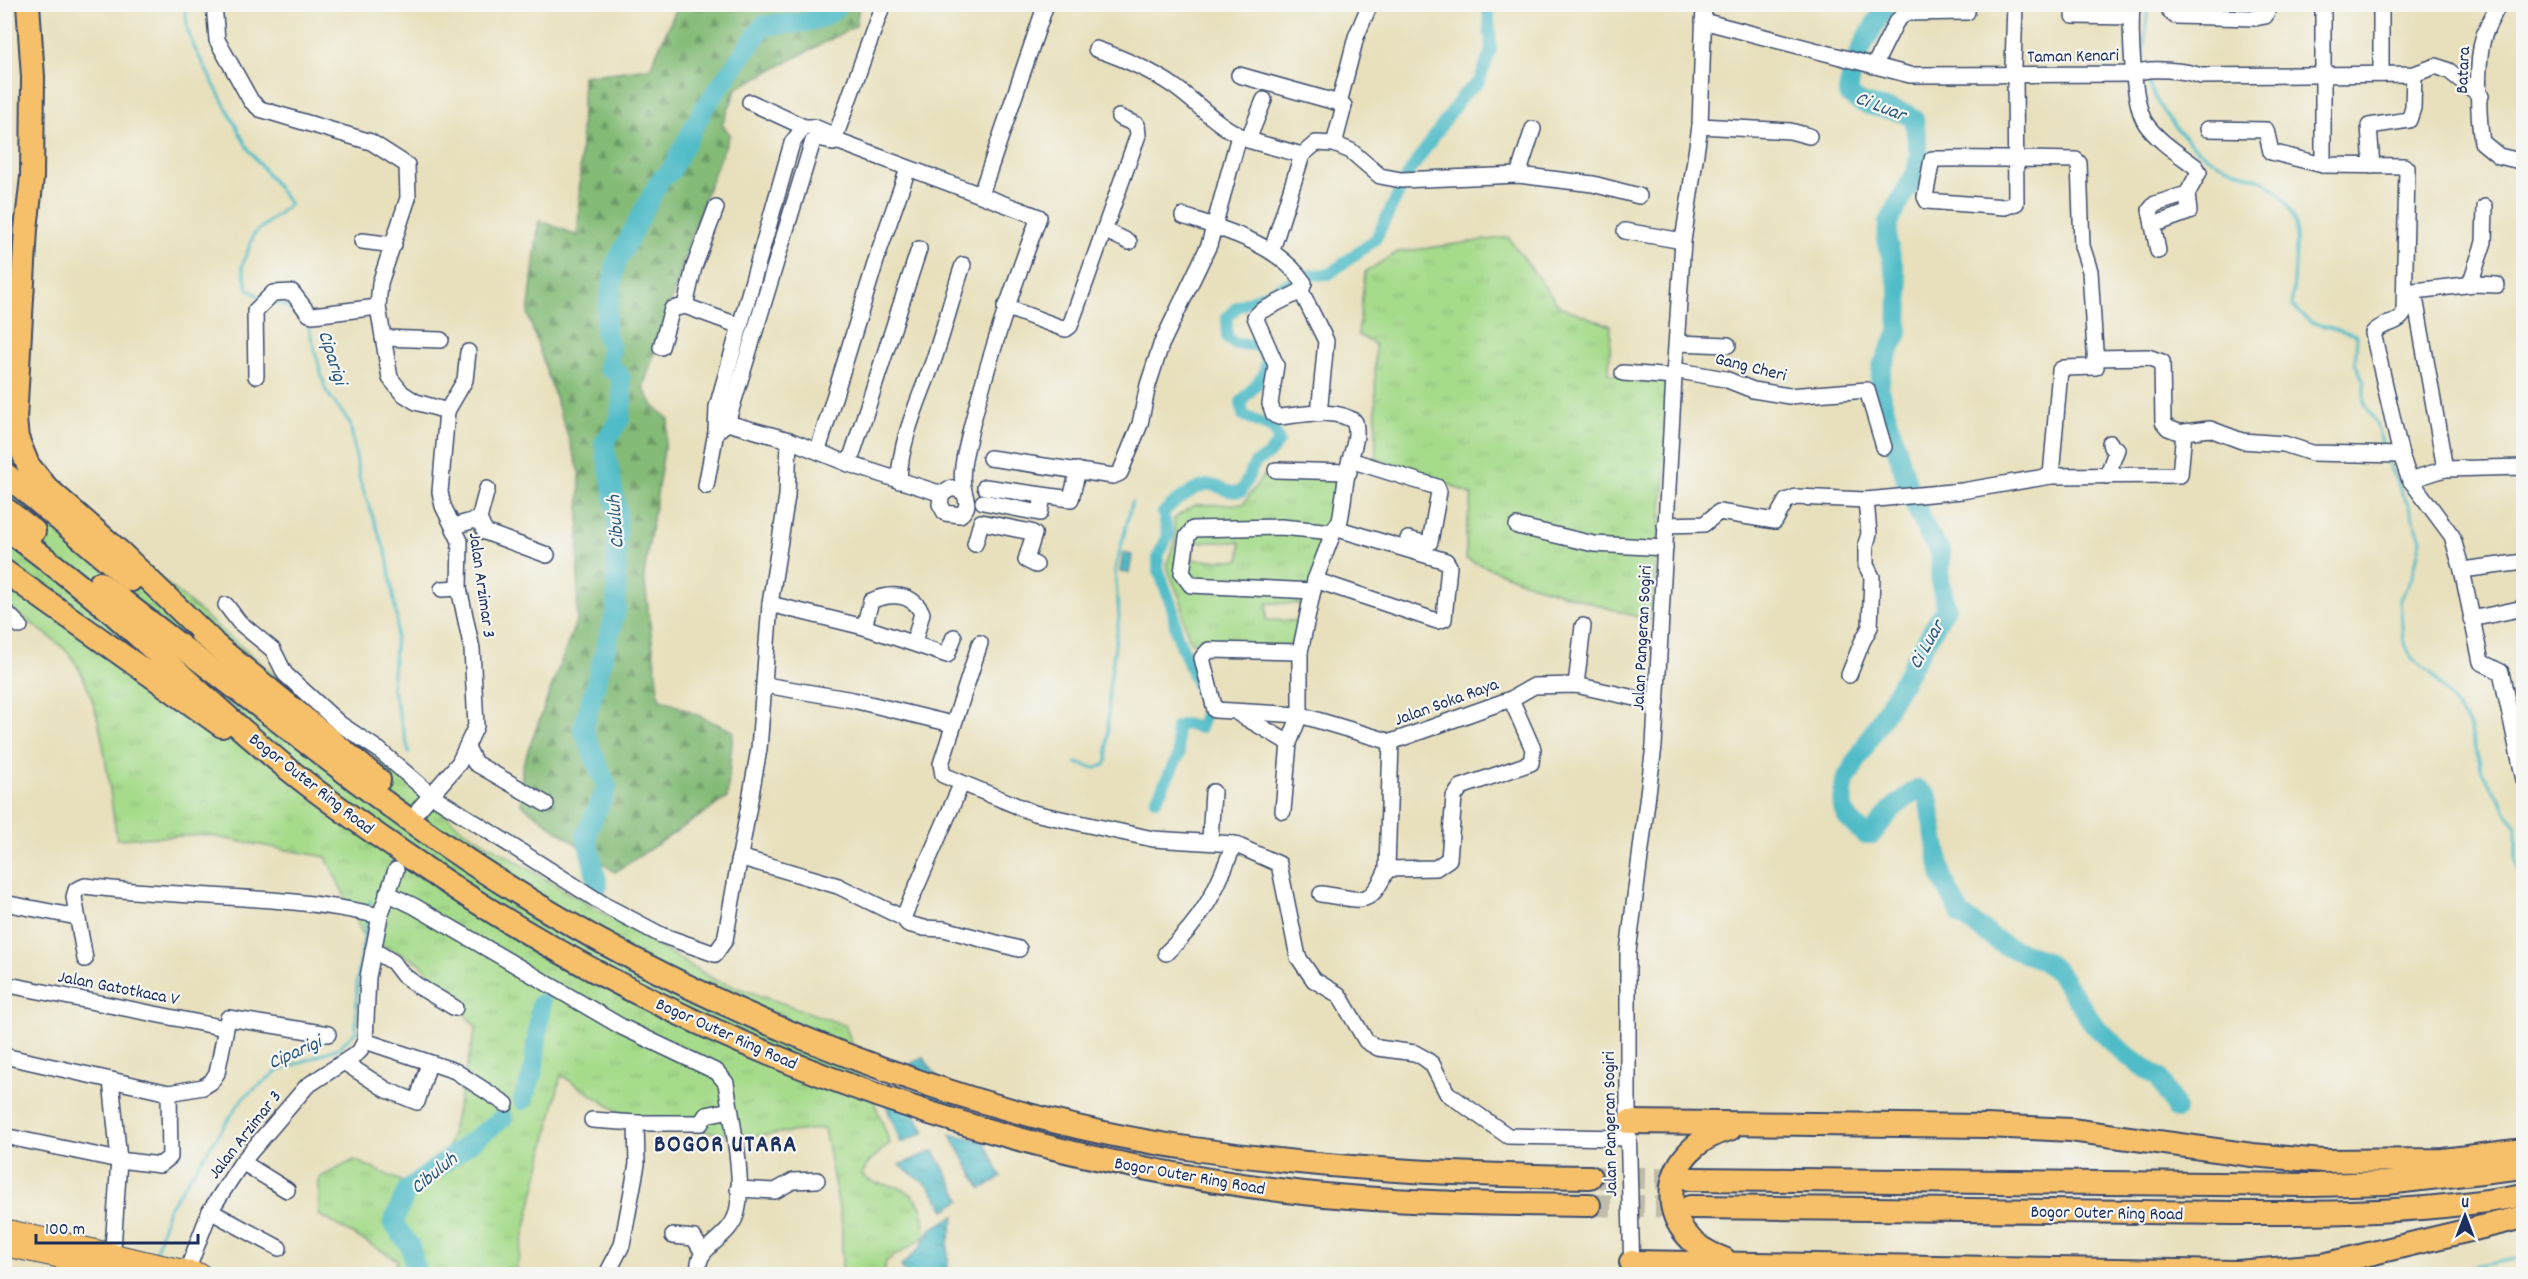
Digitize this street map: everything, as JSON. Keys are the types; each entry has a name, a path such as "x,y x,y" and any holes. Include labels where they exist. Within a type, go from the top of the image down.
{"highway":[{"path":"28,4 33,77 32,177 15,419 17,438 28,465 47,488 121,553 212,641"},
{"path":"4,473 105,560 212,641 504,885"},
{"name":"Bogor Outer Ring Road","path":"4,508 405,819 504,885 629,957 783,1028 973,1099 1079,1126 1190,1149 1383,1171 1590,1177"},
{"name":"Bogor Outer Ring Road","path":"4,527 105,607 284,765 412,859 544,942 663,1005 776,1056 875,1096 968,1126 1074,1154 1184,1176 1289,1191 1474,1204 1589,1205"},
{"path":"4,571 204,714 284,765"},
{"path":"1628,1130 1748,1125 1986,1126 2071,1130 2252,1155 2323,1161 2443,1160 2523,1150"},
{"path":"1747,1262 1706,1252 1691,1241 1679,1226 1672,1209 1670,1190 1684,1156 1698,1142 1716,1133 1748,1125"},
{"name":"Bogor Outer Ring Road","path":"1690,1179 2314,1185 2449,1178 2523,1167"},
{"name":"Bogor Outer Ring Road","path":"1690,1207 2276,1214 2383,1212 2446,1207 2523,1195"},
{"path":"1632,1268 1747,1262 2237,1272 2324,1265 2523,1217"}],"main road":[{"path":"4,1230 112,1265"},
{"path":"4,1246 137,1270 181,1271"}],"street":[{"path":"214,4 217,40 251,101 260,109 371,142 407,165 408,198 400,242 380,283 378,307 390,378 402,393 416,402 447,411 465,380 468,352"},
{"path":"837,141 884,4"},
{"path":"981,194 1046,4"},
{"path":"1339,103 1356,37 1370,4"},
{"name":"Jalan Pangeran Sogiri","path":"1632,1268 1628,1130 1628,952 1657,703 1674,373 1683,241 1700,126 1704,4"},
{"path":"1869,64 1896,21 1911,8 1967,12 1967,4"},
{"path":"2015,4 2014,70 2015,158 2016,203 2005,207 1925,199 1932,159 2015,158 2076,160 2079,163 2082,246 2090,271 2096,367 2060,370 2051,476"},
{"path":"2171,4 2170,11 2175,16 2255,18 2265,16 2270,4"},
{"path":"2323,4 2324,165"},
{"path":"2381,4 2381,74"},
{"name":"Batara","path":"2499,4 2486,28 2481,48 2482,141 2499,156 2523,162"},
{"path":"2073,16 2132,11 2139,109 2146,124 2163,142 2196,167 2199,172 2187,194 2189,212 2153,225 2158,251"},
{"name":"Taman Kenari","path":"1703,21 1846,56 1910,75 2014,70 2189,71 2199,69 2323,74"},
{"path":"1096,49 1149,71 1176,88 1205,115 1244,138 1302,155"},
{"path":"2323,74 2414,74 2432,66 2445,68 2481,96"},
{"path":"2372,166 2369,126 2407,122 2413,108 2414,74"},
{"path":"1239,75 1344,106 1334,144"},
{"path":"990,458 1113,476 1120,473 1140,424 1148,385 1161,345 1215,226 1244,138 1264,100"},
{"path":"750,102 804,127 814,127 837,141 1039,217 1005,307 964,458 964,492 968,501 967,507 955,516 941,509 942,494"},
{"path":"1005,307 1066,329 1070,326 1139,129 1137,125 1119,117"},
{"path":"1700,126 1790,131 1809,136"},
{"path":"706,486 740,326 792,143 804,127"},
{"path":"1518,175 1533,129"},
{"path":"2208,129 2266,130 2271,152 2324,165 2404,165 2407,168 2409,292 2401,318 2382,325 2373,333 2391,455 2452,536 2462,570 2481,662 2501,672 2523,780"},
{"path":"719,425 811,147 816,138 837,141"},
{"path":"1272,250 1302,155 1316,144 1334,144 1357,155 1380,176 1407,179 1518,175 1593,184 1639,196"},
{"path":"818,450 879,251 908,169"},
{"path":"2470,284 2484,242 2485,207"},
{"path":"684,306 694,267 716,208"},
{"path":"1183,216 1215,226 1272,250 1295,270 1326,341 1319,414"},
{"path":"1104,230 1129,242"},
{"path":"1625,231 1683,241"},
{"path":"362,242 400,242"},
{"path":"849,464 919,249"},
{"path":"899,481 914,411 934,360 963,265"},
{"path":"2409,292 2470,284 2497,285"},
{"path":"1283,811 1289,742 1300,715 1300,652 1314,585 1336,527 1349,466 1356,445 1355,422 1345,416 1319,414 1279,417 1272,413 1270,404 1276,365 1256,321 1261,311 1303,287"},
{"path":"256,376 255,311 273,293 292,292 309,314 313,315 378,307"},
{"path":"2409,292 2416,303 2445,468"},
{"path":"661,347 672,309 684,306 740,326"},
{"path":"383,338 441,340"},
{"path":"1677,343 1728,345"},
{"path":"2095,358 2148,357 2162,362 2163,422 2168,428 2184,434 2210,429 2242,441 2284,444 2312,453 2391,455"},
{"path":"1623,373 1674,373"},
{"name":"Gang Cheri","path":"1674,373 1789,396 1867,390 1884,447"},
{"name":"Jalan Arzimar 3","path":"419,809 459,764 468,749 476,726 472,649 459,588 460,541 443,506 440,492 447,411"},
{"path":"719,425 789,440 849,464 942,494 952,488 964,492"},
{"path":"1665,525 1704,524 1719,512 1775,521 1786,501 1796,497 1866,500 2051,476 2180,475 2184,434"},
{"path":"226,605 239,622 273,650 285,674 340,724 379,750 430,794 608,907 661,935 708,953 718,952 723,945 759,749 770,604 787,496 789,440"},
{"path":"2107,476 2117,449 2111,447 2110,443"},
{"path":"1276,470 1349,466 1436,486 1439,492 1430,540 1427,544 1336,527 1193,529 1187,537 1182,573 1191,585 1314,585 1437,621 1444,619 1449,566 1446,561 1336,527"},
{"path":"2410,480 2445,468 2523,467"},
{"path":"1043,496 1040,513 1028,512 984,494 1034,492 1043,496 1071,499 1078,470"},
{"path":"487,489 479,519 485,532 547,555"},
{"path":"1849,675 1870,627 1872,577 1866,565 1866,544 1869,534 1866,500"},
{"path":"1026,531 1028,512"},
{"path":"454,526 479,519"},
{"path":"975,544 981,522 1026,531 1034,534 1026,560 1036,565"},
{"path":"1518,526 1594,544 1665,548"},
{"path":"2462,570 2523,562"},
{"path":"442,589 459,588"},
{"path":"864,627 872,601 887,594 908,598 922,612 914,643"},
{"path":"770,604 864,627 947,655 954,637"},
{"path":"2471,619 2523,608"},
{"path":"4,610 20,626"},
{"path":"1576,685 1583,626"},
{"path":"980,643 952,724 941,764 943,776 1034,813 1153,839 1210,840 1234,844 1279,864 1298,957 1314,980 1340,995 1366,1041 1378,1048 1415,1053 1424,1058 1432,1064 1447,1093 1508,1136 1628,1130"},
{"path":"1289,742 1235,712 1215,710 1202,658 1204,654 1218,649 1300,652"},
{"path":"765,685 853,700 952,724"},
{"name":"Jalan Soka Raya","path":"1235,712 1300,715 1391,742 1511,699 1534,686 1576,685 1657,703"},
{"path":"1387,869 1436,868 1449,859 1454,797 1461,787 1532,763 1533,749 1511,699"},
{"path":"1321,894 1367,900 1376,894 1387,869 1391,742"},
{"path":"468,749 475,763 546,804"},
{"path":"903,918 961,785"},
{"path":"1210,840 1213,792"},
{"path":"1166,953 1192,930 1213,896 1234,844"},
{"path":"739,857 838,886 903,918 908,924 944,929 1019,949"},
{"path":"396,870 377,916 368,977 365,1041 455,1071 506,1104"},
{"path":"85,959 74,897 76,890 85,886 354,910 377,916"},
{"path":"387,893 414,906 622,1027 717,1071 726,1083 738,1189 738,1210 724,1236 703,1253 698,1266 700,1275"},
{"path":"4,903 77,917"},
{"path":"373,950 393,962 403,975 418,986 455,1008"},
{"name":"Jalan Gatotkaca V","path":"4,984 225,1028"},
{"path":"4,1056 169,1093 203,1087 211,1082 217,1073 228,1018 328,1034"},
{"name":"Jalan Arzimar 3","path":"181,1271 210,1211 242,1162 307,1086 345,1063 359,1052 365,1041"},
{"path":"345,1063 387,1090 417,1102 429,1064"},
{"path":"111,1080 119,1160 112,1265"},
{"path":"4,1136 119,1160 160,1165 170,1157 169,1093"},
{"path":"592,1120 636,1124 701,1123 706,1115 730,1110"},
{"path":"607,1275 622,1245 637,1164 636,1124"},
{"path":"242,1162 287,1190"},
{"path":"738,1189 775,1191 793,1181 817,1179"},
{"path":"210,1211 279,1248"},
{"path":"673,1236 694,1238 703,1253"}],"green space":[{"path":"723,4 859,5 856,26 737,88 722,125 730,134 705,196 643,388 654,407 669,419 644,575 659,698 733,731 727,798 615,872 521,804 522,767 577,619 580,473 528,315 539,220 578,236 583,76 650,68 676,10"},
{"path":"1508,237 1559,306 1611,326 1609,374 1675,381 1650,621 1524,582 1466,559 1466,532 1472,495 1444,482 1376,459 1375,344 1358,335 1365,272 1398,252"},
{"path":"4,445 265,667 462,829 715,980 845,1025 890,1143 868,1163 862,1175 876,1183 903,1189 915,1198 924,1217 924,1238 886,1261 884,1274 842,1274 842,1224 824,1128 749,1137 636,1123 561,1075 515,1274 391,1274 398,1260 319,1215 319,1178 354,1160 403,1182 448,1149 476,1027 419,962 364,937 326,857 205,835 117,839 98,719 82,674 64,649 5,604"},
{"path":"1339,475 1346,479 1301,637 1292,647 1191,643 1184,623 1182,604 1167,563 1175,541 1174,519 1194,505 1243,504 1263,476","holes":["1193,542 1240,542 1240,560 1193,560","1267,603 1300,604 1299,621 1266,620"]}],"water":[{"path":"1123,553 1132,555 1129,573 1120,572"},
{"path":"923,1057 954,1100 956,1108 927,1102 909,1065"},
{"path":"896,1083 925,1132 901,1143 883,1098"},
{"path":"950,1134 984,1141 1001,1177 981,1189"},
{"path":"934,1151 961,1200 945,1210 930,1187 899,1165"},
{"path":"955,1216 948,1242 948,1268 938,1274 906,1274 901,1266 920,1248 931,1229"}],"waterway":[{"name":"Ciparigi","path":"184,4 188,31 193,45 247,147 290,204 254,234 242,266 248,289 260,297"},
{"name":"Cibuluh","path":"598,885 586,835 607,787 583,729 616,611 617,511 604,443 620,419 622,399 621,379 618,373 608,367 611,348 605,332 616,263 660,180 670,172 704,108 764,25 815,20 832,11 838,4"},
{"path":"1156,800 1179,755 1176,727 1185,724 1200,728 1207,709 1176,632 1173,610 1158,568 1158,556 1168,536 1163,513 1185,495 1206,485 1232,492 1242,491 1255,463 1268,455 1279,442 1274,429 1243,415 1241,402 1264,375 1267,357 1257,345 1235,344 1227,337 1227,317 1237,307 1297,280 1311,275 1329,274 1375,240 1410,171 1463,95 1479,82 1491,50 1488,4"},
{"name":"Ci Luar","path":"1888,4 1862,46 1848,93 1862,103 1897,111 1914,118 1919,156 1916,173 1888,222 1887,240 1899,289 1898,333 1882,366 1879,389 1910,493 1929,535 1941,553 1940,581 1946,607 1845,781 1842,799 1844,811 1864,834 1872,834 1891,810 1917,789 1928,797 1942,878 1961,915 2005,946 2042,960 2058,972 2094,1025 2125,1054 2159,1078 2176,1109"},
{"path":"2145,66 2143,58 2148,4"},
{"path":"2147,76 2156,99 2172,123 2203,154 2227,167 2263,181 2281,195 2295,223 2296,230 2292,305 2310,322 2357,335 2355,363 2364,382 2364,402 2376,423 2384,450"},
{"name":"Ciparigi","path":"272,301 290,309 308,325 326,391 350,423 360,481 387,556 397,620 392,687 409,752"},
{"path":"2386,460 2409,507 2421,539 2413,575 2400,599 2403,639 2412,659 2430,672 2469,724 2482,771 2516,827 2516,861 2521,878 2524,879"},
{"path":"1076,763 1095,768 1105,765 1107,760 1109,689 1119,617 1115,571 1132,502"},
{"name":"Ciparigi","path":"369,909 370,901"},
{"name":"Ciparigi","path":"155,1255 168,1209 243,1098 276,1072 338,1048 356,1032 357,981 367,919"},
{"name":"Cibuluh","path":"523,1100 533,1073 541,1004"},
{"name":"Cibuluh","path":"417,1274 410,1246 393,1223 407,1190 503,1118"},
{"path":"2437,1274 2524,1257"}],"tunnel":[{"path":"1590,1177 1690,1179"},
{"path":"1589,1205 1690,1207"}],"district":[{"name":"BOGOR UTARA","path":"726,1143"}]}
